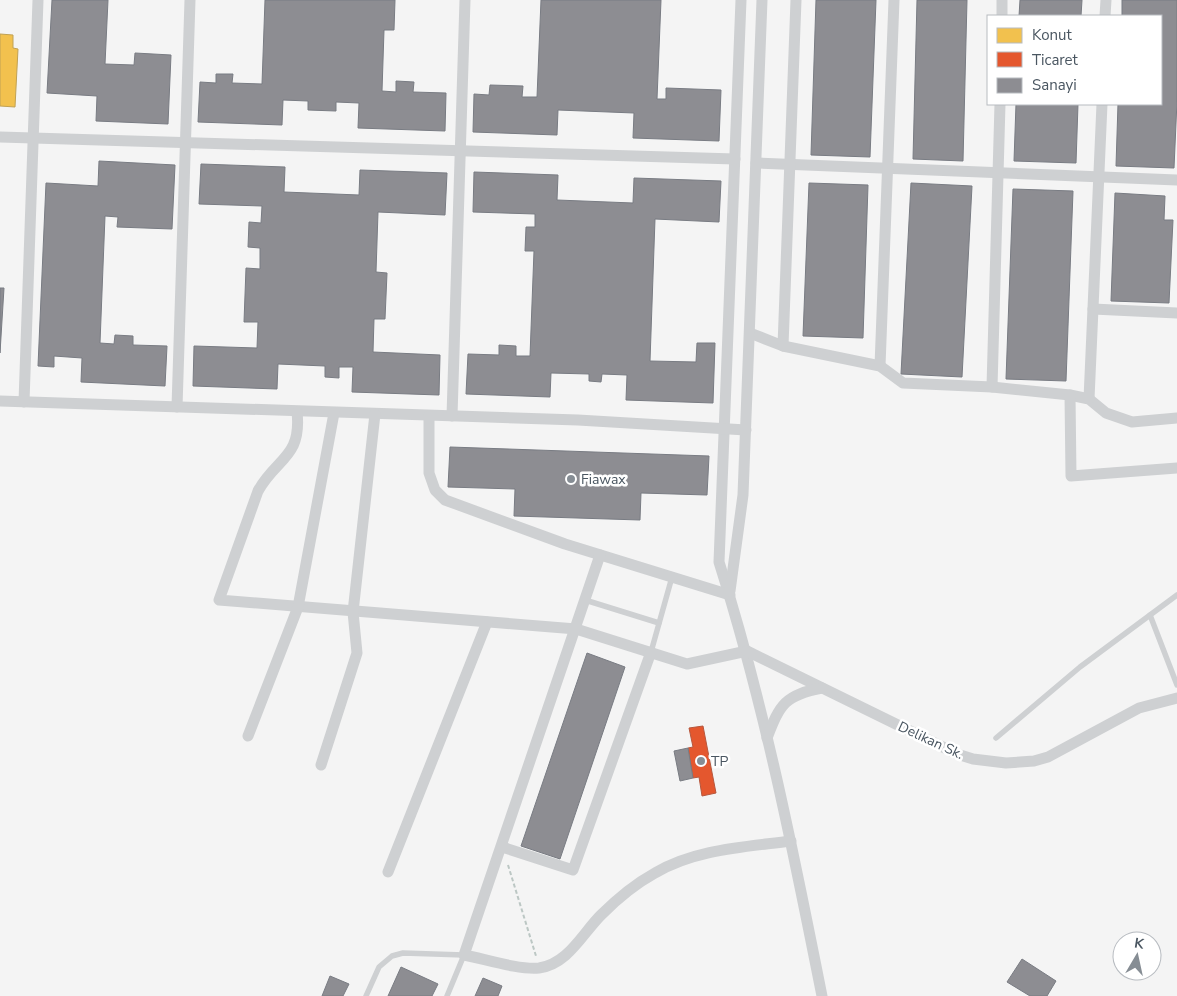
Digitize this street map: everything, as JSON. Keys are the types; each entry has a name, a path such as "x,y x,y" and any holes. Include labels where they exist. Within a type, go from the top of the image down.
{"street":[{"path":"24,402 38,0"},
{"path":"177,408 190,0"},
{"path":"452,416 465,0"},
{"path":"741,0 719,562 747,651 791,841 822,996"},
{"path":"730,595 743,495 762,0"},
{"path":"783,346 796,0"},
{"path":"880,366 894,0"},
{"path":"1002,0 1002,15"},
{"path":"1105,15 1106,0"},
{"path":"992,387 1000,105"},
{"path":"1089,399 1102,105"},
{"path":"0,137 735,159"},
{"path":"756,163 1177,180"},
{"path":"1093,309 1177,312"},
{"path":"750,333 783,346 880,366 903,383 992,387 1070,394 1089,399 1106,413 1123,420 1132,422 1177,418"},
{"path":"1070,394 1071,476 1177,468"},
{"path":"0,401 578,420 746,430"},
{"path":"297,412 298,432 295,442 286,458 268,476 258,491 219,600 576,629 687,664 747,651"},
{"path":"248,736 298,607 334,413"},
{"path":"321,765 356,653 353,612 375,414"},
{"path":"429,416 429,473 435,490 445,500 565,544 730,595"},
{"path":"600,555 464,955 524,968 539,968 556,963 564,957 600,915 647,877 663,868 700,855 791,841"},
{"path":"388,872 487,622"},
{"name":"Delikan Sk.","path":"747,651 957,754 973,759 1006,763 1048,758 1139,708 1177,698"},
{"path":"502,847 573,870 651,652"},
{"path":"767,738 776,715 784,704 802,692 822,688"}],"lane":[{"path":"651,652 672,577"},
{"path":"996,738 1080,667 1177,595"},
{"path":"585,600 659,623"},
{"path":"1150,615 1177,685"},
{"path":"366,996 379,967 392,956 403,953 464,955 447,996"}],"path":[{"path":"508,865 539,968"}],"building: Konut":[{"path":"0,34 13,35 13,48 18,49 15,107 0,106"}],"building: Ticaret":[{"path":"703,726 716,793 702,796 699,777 693,778 688,748 693,747 689,728"}],"building: Sanayi":[{"path":"52,0 108,0 105,64 134,65 135,53 171,55 168,124 96,121 97,96 47,93"},
{"path":"265,0 395,0 394,30 384,30 382,91 396,92 396,81 414,82 413,92 446,93 445,131 358,128 359,103 336,102 336,111 308,110 308,101 283,100 282,125 198,122 200,82 216,83 216,74 233,74 232,83 262,84"},
{"path":"541,0 661,0 657,99 666,99 666,88 721,90 719,141 633,138 634,113 558,110 557,135 473,132 474,94 489,95 490,85 523,86 522,97 537,97"},
{"path":"816,0 876,0 870,157 811,155"},
{"path":"917,0 967,0 963,161 913,159"},
{"path":"1020,0 1082,0 1081,15 1019,15"},
{"path":"1122,0 1177,0 1177,101 1174,168 1116,166 1118,105 1162,105 1162,15 1122,15"},
{"path":"1016,105 1078,105 1076,163 1014,161"},
{"path":"99,161 175,165 172,229 117,227 118,217 105,216 100,343 114,344 115,335 133,336 133,345 167,346 165,386 81,382 82,358 54,356 54,367 38,366 46,183 98,186"},
{"path":"201,164 285,167 284,192 359,195 360,170 447,173 445,215 378,212 376,272 387,273 385,319 374,319 373,352 440,355 439,395 352,392 353,367 339,367 339,378 325,377 325,366 278,364 277,389 193,386 194,346 257,348 258,322 244,322 246,268 260,269 260,248 248,247 249,222 261,223 262,206 199,204"},
{"path":"474,172 558,175 557,200 633,203 634,178 721,181 719,222 655,219 650,361 696,362 697,343 715,343 713,403 626,400 627,375 602,374 601,382 589,381 589,374 551,373 550,397 466,394 468,354 499,355 499,345 516,346 516,356 530,356 534,251 525,251 526,227 535,227 535,214 473,212"},
{"path":"809,183 868,185 863,338 803,336"},
{"path":"911,183 972,186 962,377 901,374"},
{"path":"1013,189 1073,191 1066,381 1006,379"},
{"path":"1115,193 1165,196 1164,220 1173,220 1169,303 1111,301"},
{"path":"0,288 4,288 0,353"},
{"path":"450,447 709,456 707,495 641,493 640,520 514,516 515,489 448,487"},
{"path":"587,653 625,667 560,859 521,846"},
{"path":"688,748 693,778 680,781 674,751"},
{"path":"1022,959 1056,981 1047,996 1030,996 1007,982"},
{"path":"401,967 438,984 432,996 388,996"},
{"path":"330,976 349,984 343,996 322,996"},
{"path":"483,978 502,986 498,996 475,996"}],"place":[{"name":"Fiawax","path":"571,479"},
{"name":"TP","path":"701,761"}]}
